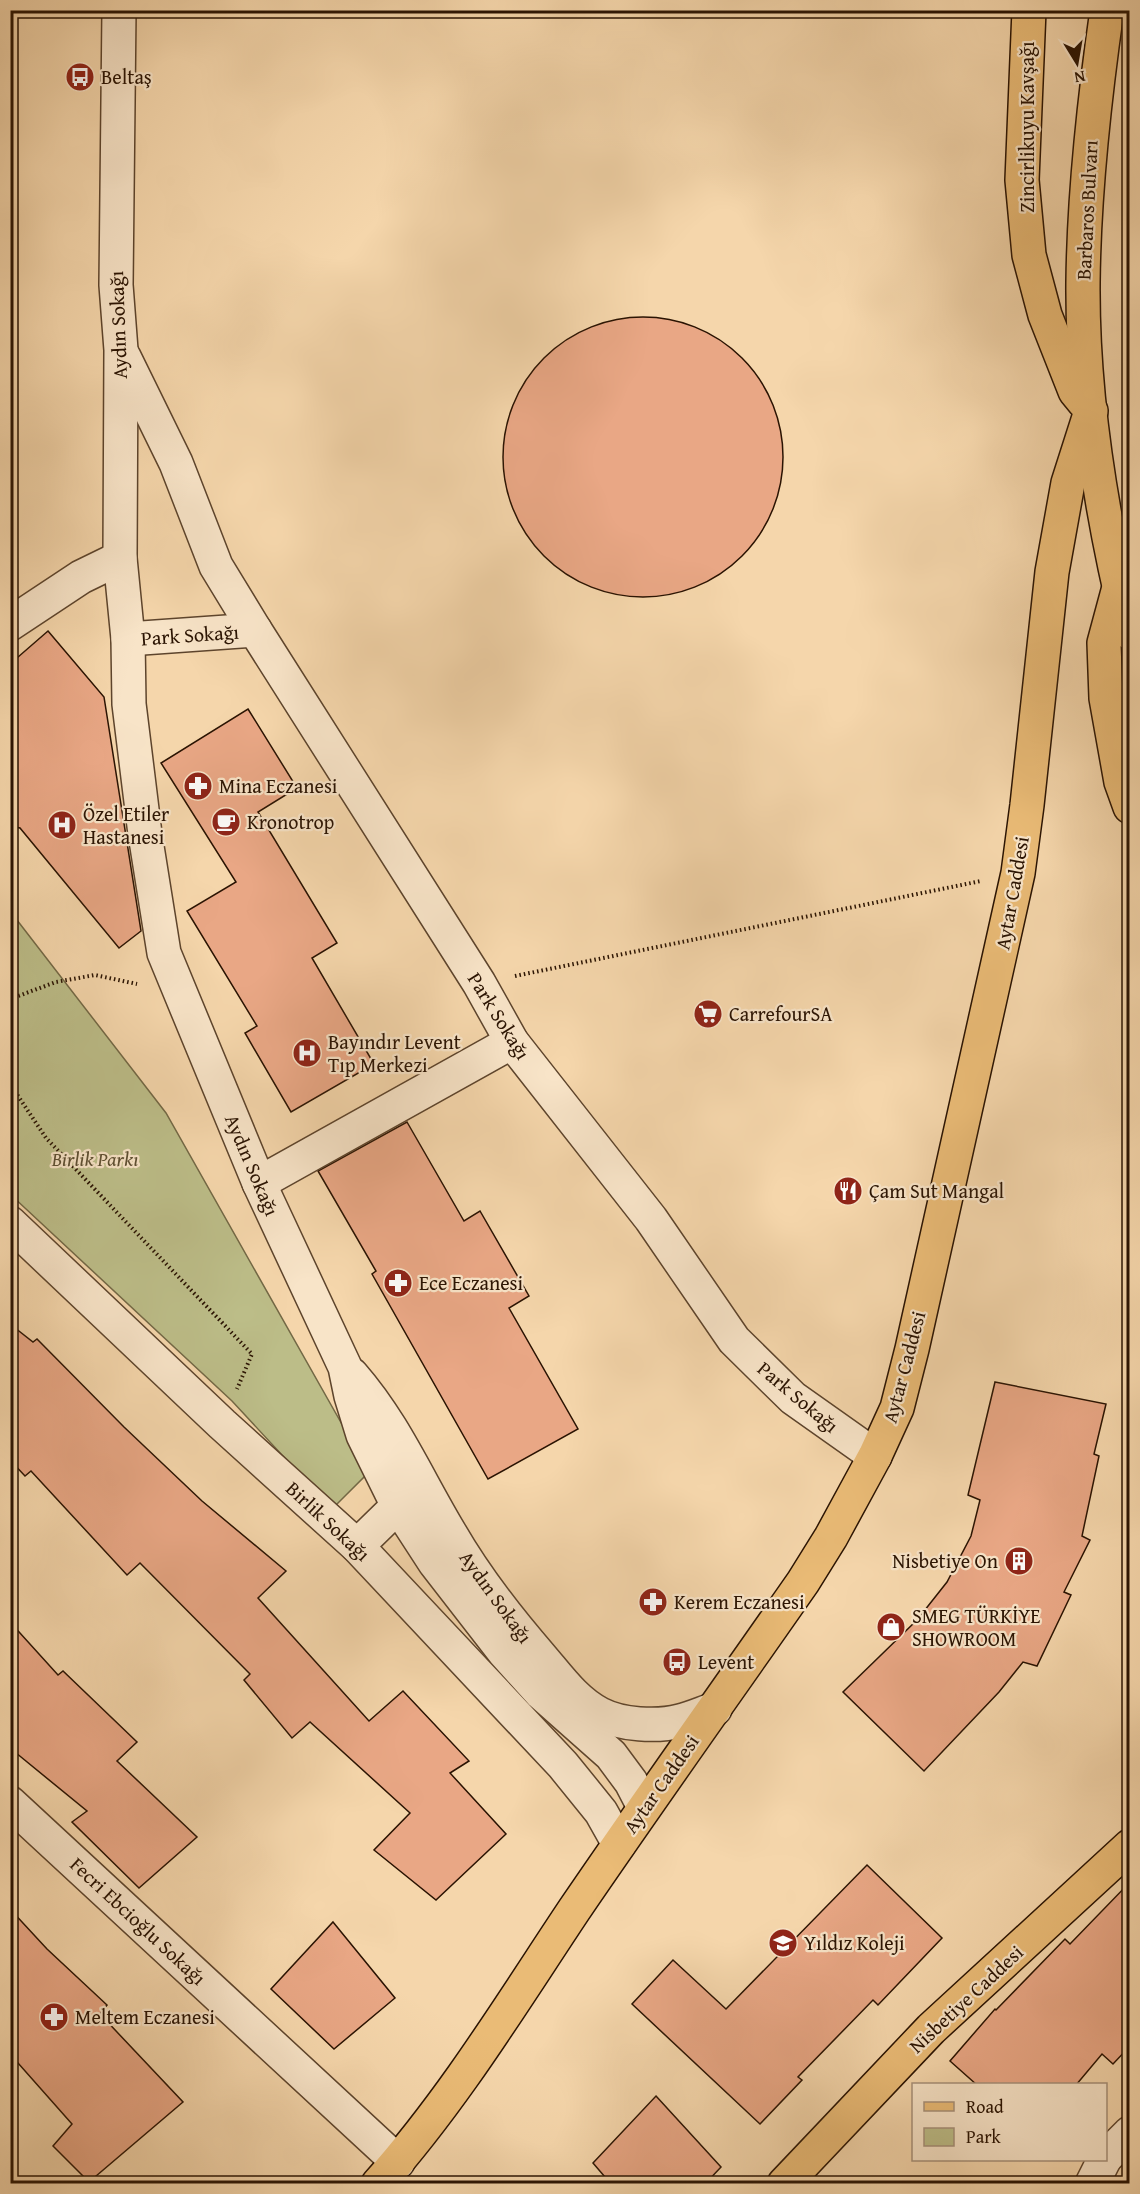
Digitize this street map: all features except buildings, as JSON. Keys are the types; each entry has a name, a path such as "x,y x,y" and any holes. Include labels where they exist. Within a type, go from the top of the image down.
{"main road":[{"name":"Zincirlikuyu Kavşağı","path":"1029,10 1022,180 1029,255 1045,315 1055,342 1075,392 1090,411"},
{"name":"Barbaros Bulvarı","path":"1107,10 1091,128 1083,283 1090,411 1102,504 1130,633"},
{"name":"Aytar Caddesi","path":"388,2173 476,2058 644,1807 803,1582 831,1537 875,1456 897,1408 1018,873 1052,573 1068,483 1090,411"},
{"path":"1119,590 1104,643 1104,654 1107,698 1121,782 1130,807"},
{"name":"Nisbetiye Caddesi","path":"784,2184 931,2029 1130,1846"}],"street":[{"name":"Aydın Sokağı","path":"119,10 116,285 121,350 120,558 122,593 128,639 146,703 180,949 180,992 259,1183 345,1367 363,1435 398,1506 435,1563 504,1652 542,1693 611,1755 631,1782 644,1807"},
{"path":"121,350 176,463 216,566 255,630"},
{"path":"10,624 81,577 120,558"},
{"path":"10,644 75,598 122,593"},
{"name":"Park Sokağı","path":"128,639 255,630 479,983 512,1042 651,1219 734,1340 793,1398 875,1456"},
{"path":"259,1183 512,1042"},
{"name":"Birlik Sokağı","path":"10,1223 222,1424 357,1546 563,1765 601,1812 619,1844"},
{"name":"Aydın Sokağı","path":"345,1367 366,1390 387,1421 414,1465 450,1533 483,1584 522,1635 582,1702 601,1714 629,1724 679,1722 715,1709"},
{"path":"357,1546 398,1506"},
{"name":"Fecri Ebcioğlu Sokağı","path":"10,1803 388,2173"},
{"path":"1107,2156 1130,2133"},
{"path":"1092,2184 1104,2161"}],"path":[{"path":"479,983 1018,873"},
{"path":"10,999 56,982 95,975"},
{"path":"10,1084 46,1138 252,1354 222,1424"}],"green space":[{"name":"Birlik Parkı","path":"10,911 166,1113 369,1472 332,1509 232,1401 11,1195"}],"place":[{"name":"Beltaş","path":"80,77"},
{"name":"Mina Eczanesi","path":"198,786"},
{"name":"Kronotrop","path":"226,822"},
{"name":"Özel Etiler Hastanesi","path":"62,825"},
{"name":"CarrefourSA","path":"708,1014"},
{"name":"Bayındır Levent Tıp Merkezi","path":"307,1053"},
{"name":"Çam Sut Mangal","path":"848,1191"},
{"name":"Ece Eczanesi","path":"398,1283"},
{"name":"Nisbetiye On","path":"1019,1561"},
{"name":"Kerem Eczanesi","path":"653,1602"},
{"name":"SMEG TÜRKİYE SHOWROOM","path":"891,1627"},
{"name":"Levent","path":"677,1662"},
{"name":"Yıldız Koleji","path":"783,1943"},
{"name":"Meltem Eczanesi","path":"54,2017"}]}
